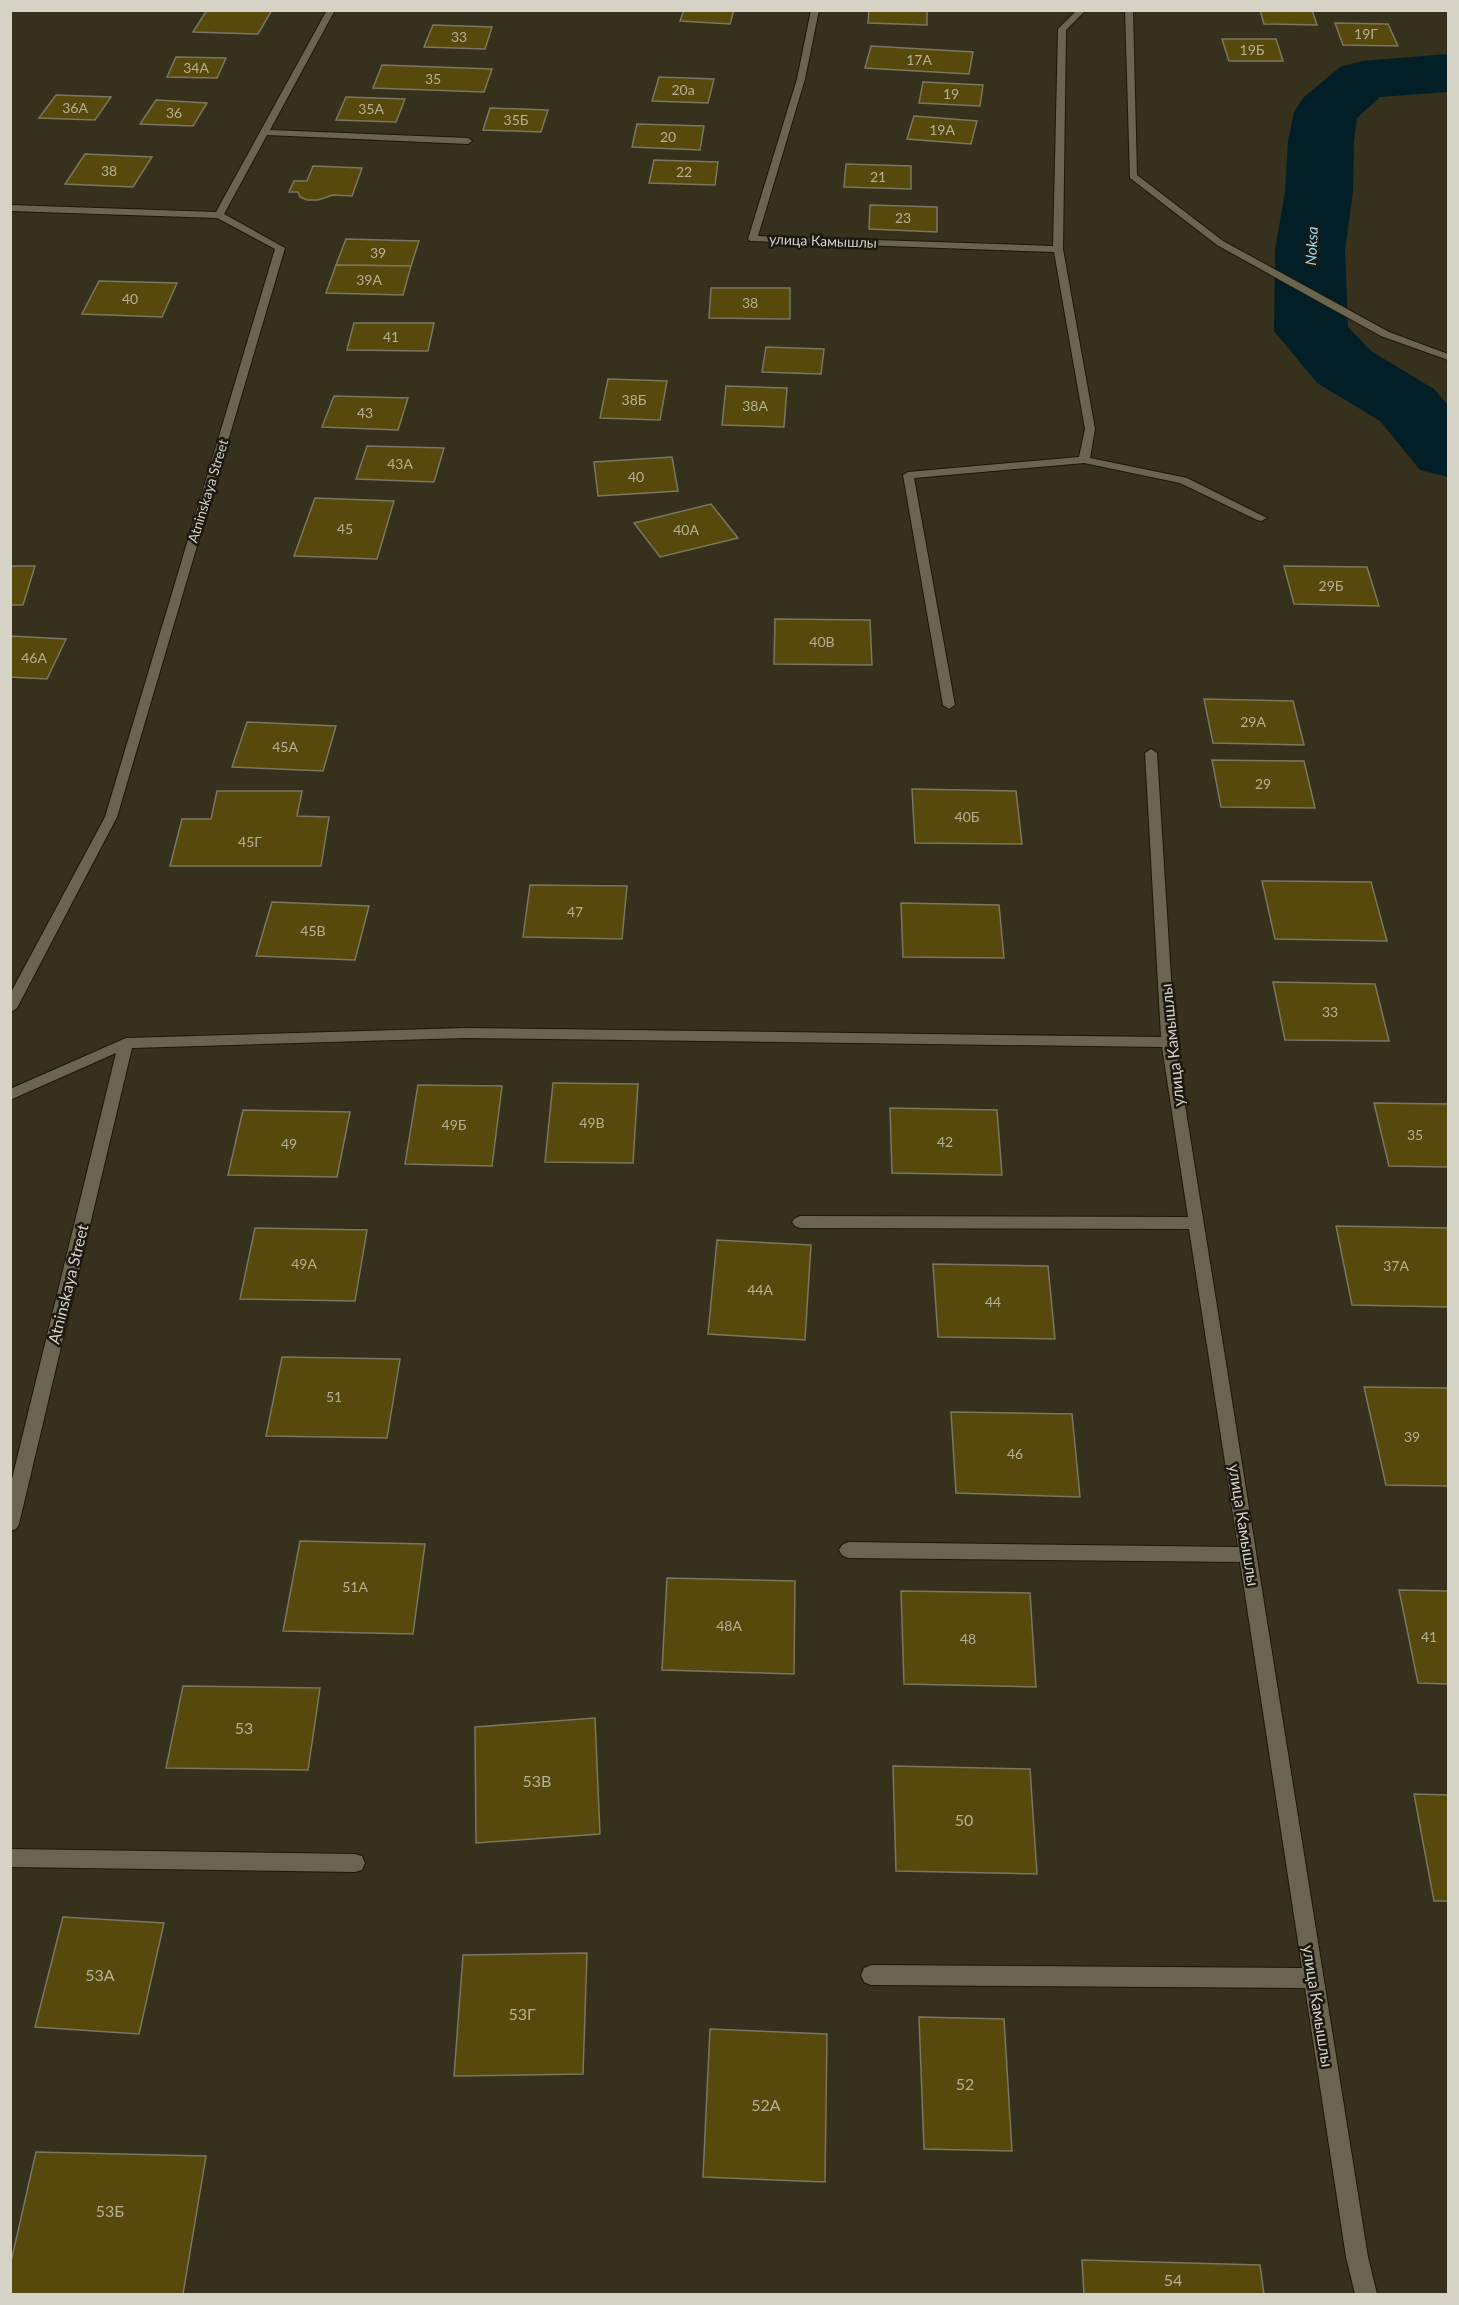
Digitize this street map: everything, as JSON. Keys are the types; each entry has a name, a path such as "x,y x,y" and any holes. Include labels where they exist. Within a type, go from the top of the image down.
{"street":[{"path":"10,208 219,215 331,10"},
{"name":"улица Камышлы","path":"815,10 801,79 753,239 1058,249"},
{"path":"1082,10 1062,29 1058,249 1090,429 1084,459"},
{"path":"1129,10 1133,176 1220,243 1385,334 1449,357"},
{"path":"264,132 468,141"},
{"name":"Atninskaya Street","path":"10,1008 111,817 280,248 219,215"},
{"path":"949,705 909,475 1084,459 1183,480 1262,518"},
{"name":"улица Камышлы","path":"1150,753 1168,1042 1357,2257 1366,2295"},
{"path":"10,1095 126,1044 465,1033 1168,1042"},
{"name":"Atninskaya Street","path":"10,1524 126,1044"},
{"path":"800,1222 1197,1223"},
{"path":"848,1550 1248,1555"},
{"path":"10,1858 355,1863"},
{"path":"871,1975 1314,1978"}],"building":[{"path":"207,10 272,10 258,34 193,32"},
{"path":"684,10 734,10 730,24 680,21"},
{"path":"869,10 927,10 927,25 868,23"},
{"path":"1260,10 1312,10 1317,25 1264,24"},
{"path":"1335,23 1388,24 1398,46 1343,45"},
{"path":"433,25 492,27 485,49 424,47"},
{"path":"1222,39 1276,39 1283,61 1229,61"},
{"path":"871,46 973,52 969,74 865,68"},
{"path":"176,57 226,58 217,78 167,77"},
{"path":"382,65 492,69 484,92 373,88"},
{"path":"659,77 714,79 708,103 652,101"},
{"path":"923,82 983,85 980,106 919,103"},
{"path":"56,95 111,97 95,120 39,118"},
{"path":"346,97 405,99 396,122 336,120"},
{"path":"156,100 207,103 193,126 140,124"},
{"path":"490,108 548,110 541,132 483,130"},
{"path":"914,116 977,121 971,144 907,139"},
{"path":"637,124 704,126 700,150 632,147"},
{"path":"85,154 152,157 133,187 65,184"},
{"path":"654,160 718,162 715,185 649,183"},
{"path":"846,164 911,166 911,189 844,187"},
{"path":"313,166 362,168 352,196 333,195 318,200 307,200 300,197 298,192 289,192 294,181 307,181"},
{"path":"870,205 937,207 937,232 869,229"},
{"path":"346,239 419,241 411,266 336,265"},
{"path":"336,265 411,266 403,295 326,293"},
{"path":"99,281 177,283 162,317 82,314"},
{"path":"711,288 790,288 790,319 709,318"},
{"path":"354,323 434,323 428,351 347,350"},
{"path":"766,347 824,349 821,374 762,372"},
{"path":"608,379 667,381 660,420 600,418"},
{"path":"726,386 787,388 784,427 722,425"},
{"path":"334,396 408,398 398,430 322,427"},
{"path":"367,446 444,448 434,482 356,479"},
{"path":"672,457 678,491 598,496 594,462"},
{"path":"315,498 394,501 377,559 294,556"},
{"path":"711,504 738,538 660,557 634,523"},
{"path":"10,566 35,566 23,605 10,605"},
{"path":"1284,566 1367,567 1379,606 1294,604"},
{"path":"775,619 870,620 872,665 774,664"},
{"path":"10,636 66,639 47,679 10,677"},
{"path":"1204,699 1293,701 1304,745 1213,743"},
{"path":"247,722 336,726 323,771 232,767"},
{"path":"1212,760 1304,761 1315,808 1221,807"},
{"path":"912,789 1016,791 1022,844 915,843"},
{"path":"217,791 302,791 297,816 329,817 321,866 170,866 182,819 211,819"},
{"path":"1262,881 1371,882 1387,941 1275,939"},
{"path":"530,885 627,886 622,939 523,937"},
{"path":"272,902 369,906 355,960 256,956"},
{"path":"901,903 999,905 1004,958 903,957"},
{"path":"1273,982 1375,984 1389,1041 1285,1040"},
{"path":"553,1083 638,1084 633,1163 545,1162"},
{"path":"418,1085 502,1086 492,1166 405,1164"},
{"path":"1374,1103 1448,1104 1448,1167 1389,1166"},
{"path":"890,1108 997,1110 1002,1175 892,1173"},
{"path":"243,1110 350,1112 337,1177 228,1175"},
{"path":"1336,1226 1448,1228 1448,1307 1352,1305"},
{"path":"255,1228 367,1230 355,1301 240,1299"},
{"path":"717,1240 811,1245 805,1340 708,1334"},
{"path":"933,1264 1048,1266 1055,1339 938,1337"},
{"path":"282,1357 400,1359 387,1438 266,1436"},
{"path":"1364,1387 1448,1388 1448,1486 1386,1485"},
{"path":"951,1412 1072,1414 1080,1497 956,1493"},
{"path":"300,1541 425,1544 413,1634 283,1631"},
{"path":"667,1578 795,1581 794,1674 662,1670"},
{"path":"1399,1590 1448,1591 1448,1684 1418,1683"},
{"path":"901,1591 1030,1593 1036,1687 904,1684"},
{"path":"183,1686 320,1688 308,1770 166,1768"},
{"path":"595,1718 600,1834 476,1843 475,1727"},
{"path":"893,1766 1030,1769 1037,1874 896,1871"},
{"path":"1414,1794 1448,1795 1448,1901 1434,1901"},
{"path":"63,1917 164,1923 139,2034 35,2027"},
{"path":"587,1953 583,2074 454,2076 463,1955"},
{"path":"919,2017 1004,2019 1012,2151 924,2149"},
{"path":"710,2029 827,2034 825,2182 703,2177"},
{"path":"36,2152 206,2156 183,2294 10,2294 10,2266"},
{"path":"1082,2260 1260,2265 1264,2294 1084,2294"}],"waterway":[{"name":"Noksa","path":"1448,73 1362,80 1326,112 1321,141 1319,192 1310,250 1311,331 1344,367 1407,405 1448,453"}]}
